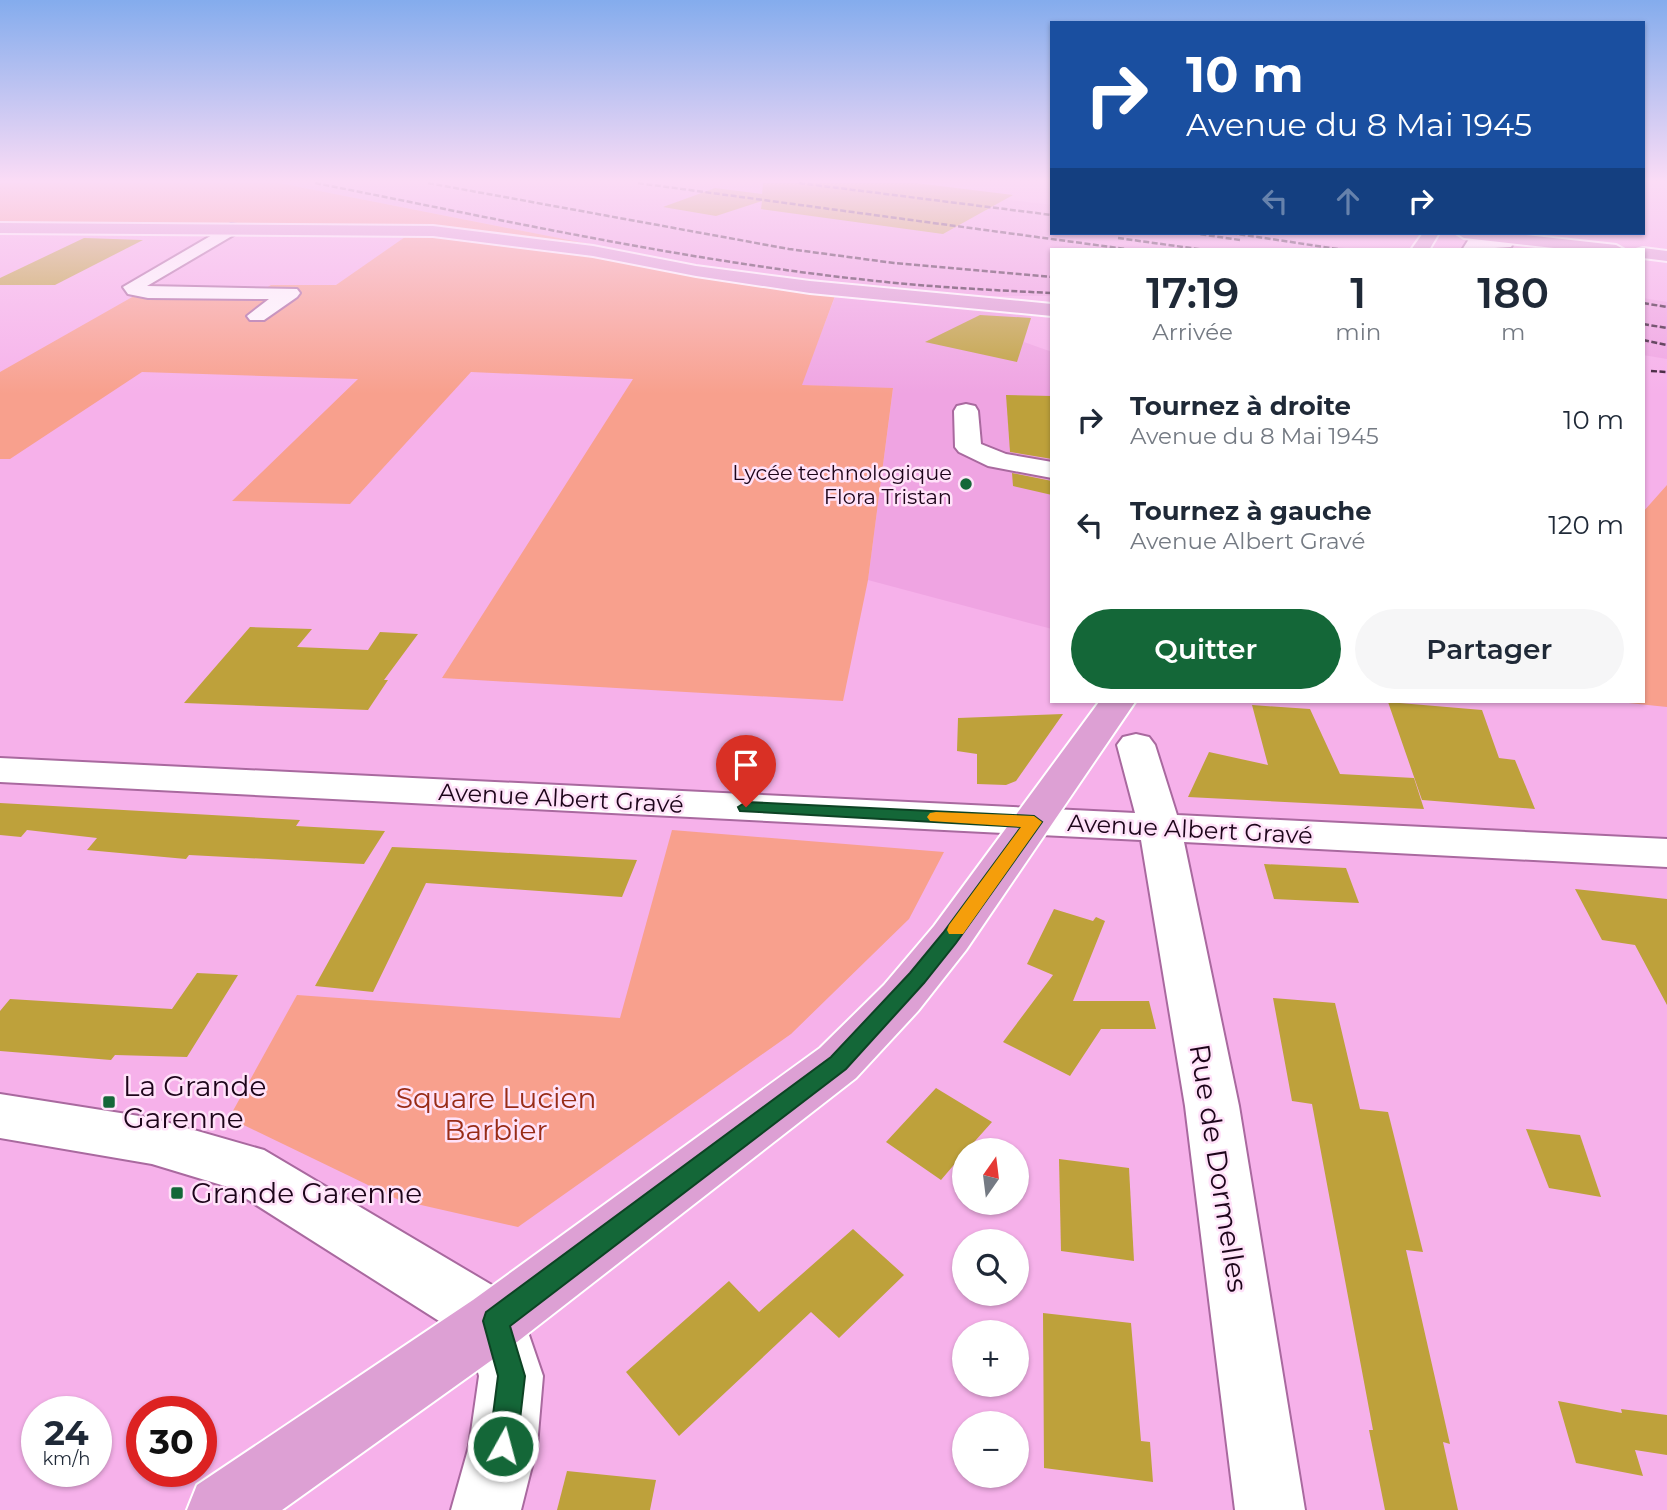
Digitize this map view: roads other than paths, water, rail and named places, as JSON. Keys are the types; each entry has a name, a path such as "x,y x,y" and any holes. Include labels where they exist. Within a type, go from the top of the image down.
{"main road":[{"path":"606,253 696,271 810,287 1050,310"},
{"path":"1647,253 1667,256"},
{"path":"222,1510 495,1321 838,1063 901,998 942,948 1117,703"}],"street":[{"path":"190,253 132,287 148,292 290,293 257,316"},
{"path":"966,411 968,447 976,453 1050,470"},
{"name":"Rue de Dormelles","path":"1136,745 1160,827 1212,1106 1270,1510"},
{"name":"Avenue Albert Gravé","path":"0,771 1667,853"},
{"path":"0,1116 152,1141 244,1167 495,1321 511,1376 503,1446 486,1510"}],"railway":[{"path":"681,253 797,272 890,282 1050,293"},
{"path":"822,253 894,263 1050,277"},
{"path":"1645,303 1667,307"},
{"path":"1645,324 1667,328"},
{"path":"1645,340 1667,345"},
{"path":"1651,371 1667,372"}],"place":[{"name":"Lycée technologique Flora Tristan","path":"966,484"},
{"name":"La Grande Garenne","path":"109,1102"},
{"name":"Grande Garenne","path":"177,1193"}],"park label":[{"name":"Square Lucien Barbier","path":"496,1114"}]}
